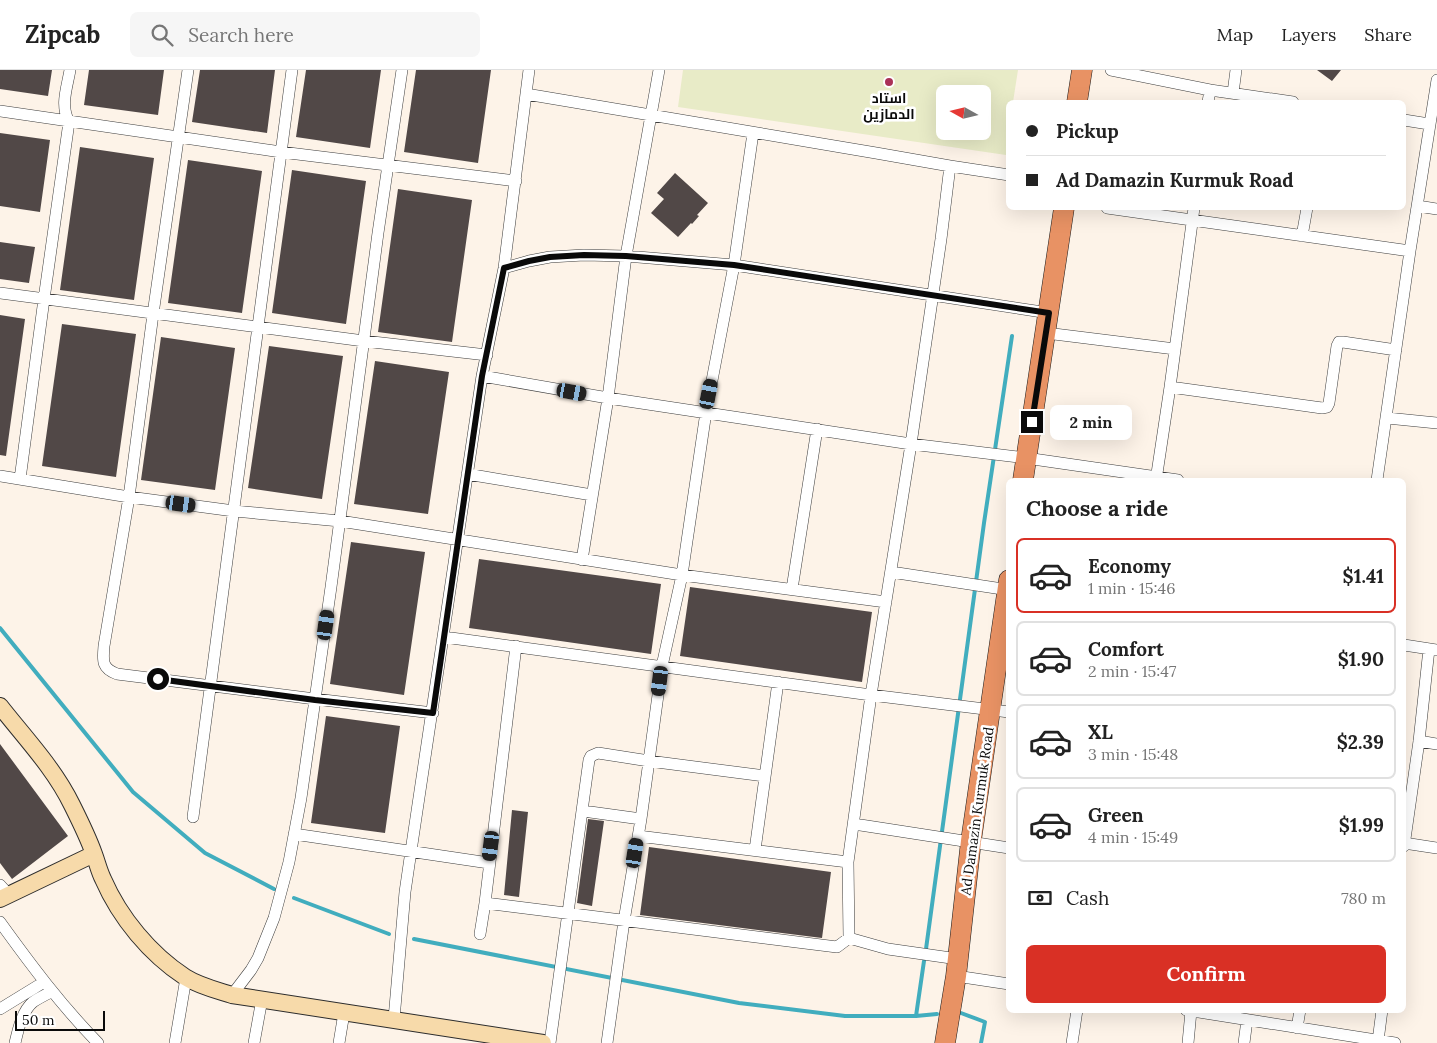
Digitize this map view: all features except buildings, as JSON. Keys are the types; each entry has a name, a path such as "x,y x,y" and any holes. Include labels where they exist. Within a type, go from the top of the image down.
{"highway":[{"path":"1078,100 1082,70"},
{"path":"1023,478 1064,210"},
{"name":"Ad Damazin Kurmuk Road","path":"945,1043 957,968 971,841 1000,711 1006,618"}],"main road":[{"path":"0,706 52,770 72,804 103,879 129,924 143,941 186,978 203,986 232,995 394,1019 484,1039 543,1043"},
{"path":"3,893 94,854"}],"street":[{"path":"20,480 69,122 64,113 64,103 70,70"},
{"path":"188,70 129,497 104,646 103,662 106,668 116,674 315,700 433,713"},
{"path":"193,817 292,70"},
{"path":"232,995 258,958 274,918 289,862 301,798 402,70"},
{"path":"394,1019 411,851 482,376 504,268 529,70"},
{"path":"582,560 608,398 626,256 660,70"},
{"path":"1111,70 1210,90 1280,100"},
{"path":"1233,93 1236,70"},
{"path":"1377,478 1437,80"},
{"path":"1208,100 1210,90"},
{"path":"526,94 1006,175"},
{"path":"0,111 281,152 516,181"},
{"path":"1406,120 1430,124"},
{"path":"607,1043 662,666 682,575 706,412 734,265 753,133"},
{"path":"849,938 848,862 871,695 911,444 950,166"},
{"path":"1418,206 1437,209"},
{"path":"1121,210 1410,251"},
{"path":"1156,478 1194,210"},
{"path":"1302,236 1307,210"},
{"path":"504,268 550,257 584,255 626,256 734,265 1049,313"},
{"path":"0,293 364,341 487,355"},
{"path":"1046,333 1175,349"},
{"path":"1170,387 1322,408 1327,407 1329,404 1339,342 1396,350"},
{"path":"482,376 608,398 911,444 1026,458 1150,478"},
{"path":"1387,418 1437,423"},
{"path":"792,589 817,429"},
{"path":"467,474 592,495"},
{"path":"0,476 129,497 234,511 340,521 682,575 886,602"},
{"path":"891,572 1006,587"},
{"path":"444,637 1000,711"},
{"path":"1406,645 1433,649 1406,830"},
{"path":"480,934 516,646"},
{"path":"755,850 778,682"},
{"path":"1419,741 1437,744"},
{"path":"550,1043 591,756 598,753 765,776"},
{"path":"583,811 641,819"},
{"path":"854,824 1006,847"},
{"path":"294,834 489,863"},
{"path":"638,836 848,862"},
{"path":"1406,844 1437,848"},
{"path":"485,903 837,947 849,938"},
{"path":"0,922 48,987 98,1043"},
{"path":"849,938 1006,983"},
{"path":"175,1043 186,978"},
{"path":"0,1009 48,987"},
{"path":"14,1043 24,1016 32,1003 48,987"},
{"path":"254,1043 262,999"},
{"path":"339,1043 344,1013"},
{"path":"1072,1043 1077,1013"},
{"path":"1188,1043 1189,1013"},
{"path":"1206,1013 1297,1028 1340,1039 1395,1043"},
{"path":"1297,1028 1300,1013"},
{"path":"1378,1041 1382,1013"},
{"path":"1244,1043 1247,1020"}],"green space":[{"path":"683,70 1018,70 1013,100 1006,100 1006,155 678,107"}],"waterway":[{"path":"926,949 984,523 1012,336"},
{"path":"0,628 133,792 205,853 274,889"},
{"path":"294,898 389,934"},
{"path":"414,939 739,1003 845,1016 916,1016 937,1014"},
{"path":"916,1016 924,961"},
{"path":"961,1013 985,1022 981,1043"}],"place":[{"name":"استاد الدمازين","path":"889,82"}],"route":[{"path":"158,679 315,700 433,713 482,376 504,268 550,257 584,255 626,256 734,265 1049,313 1032,422"}]}
